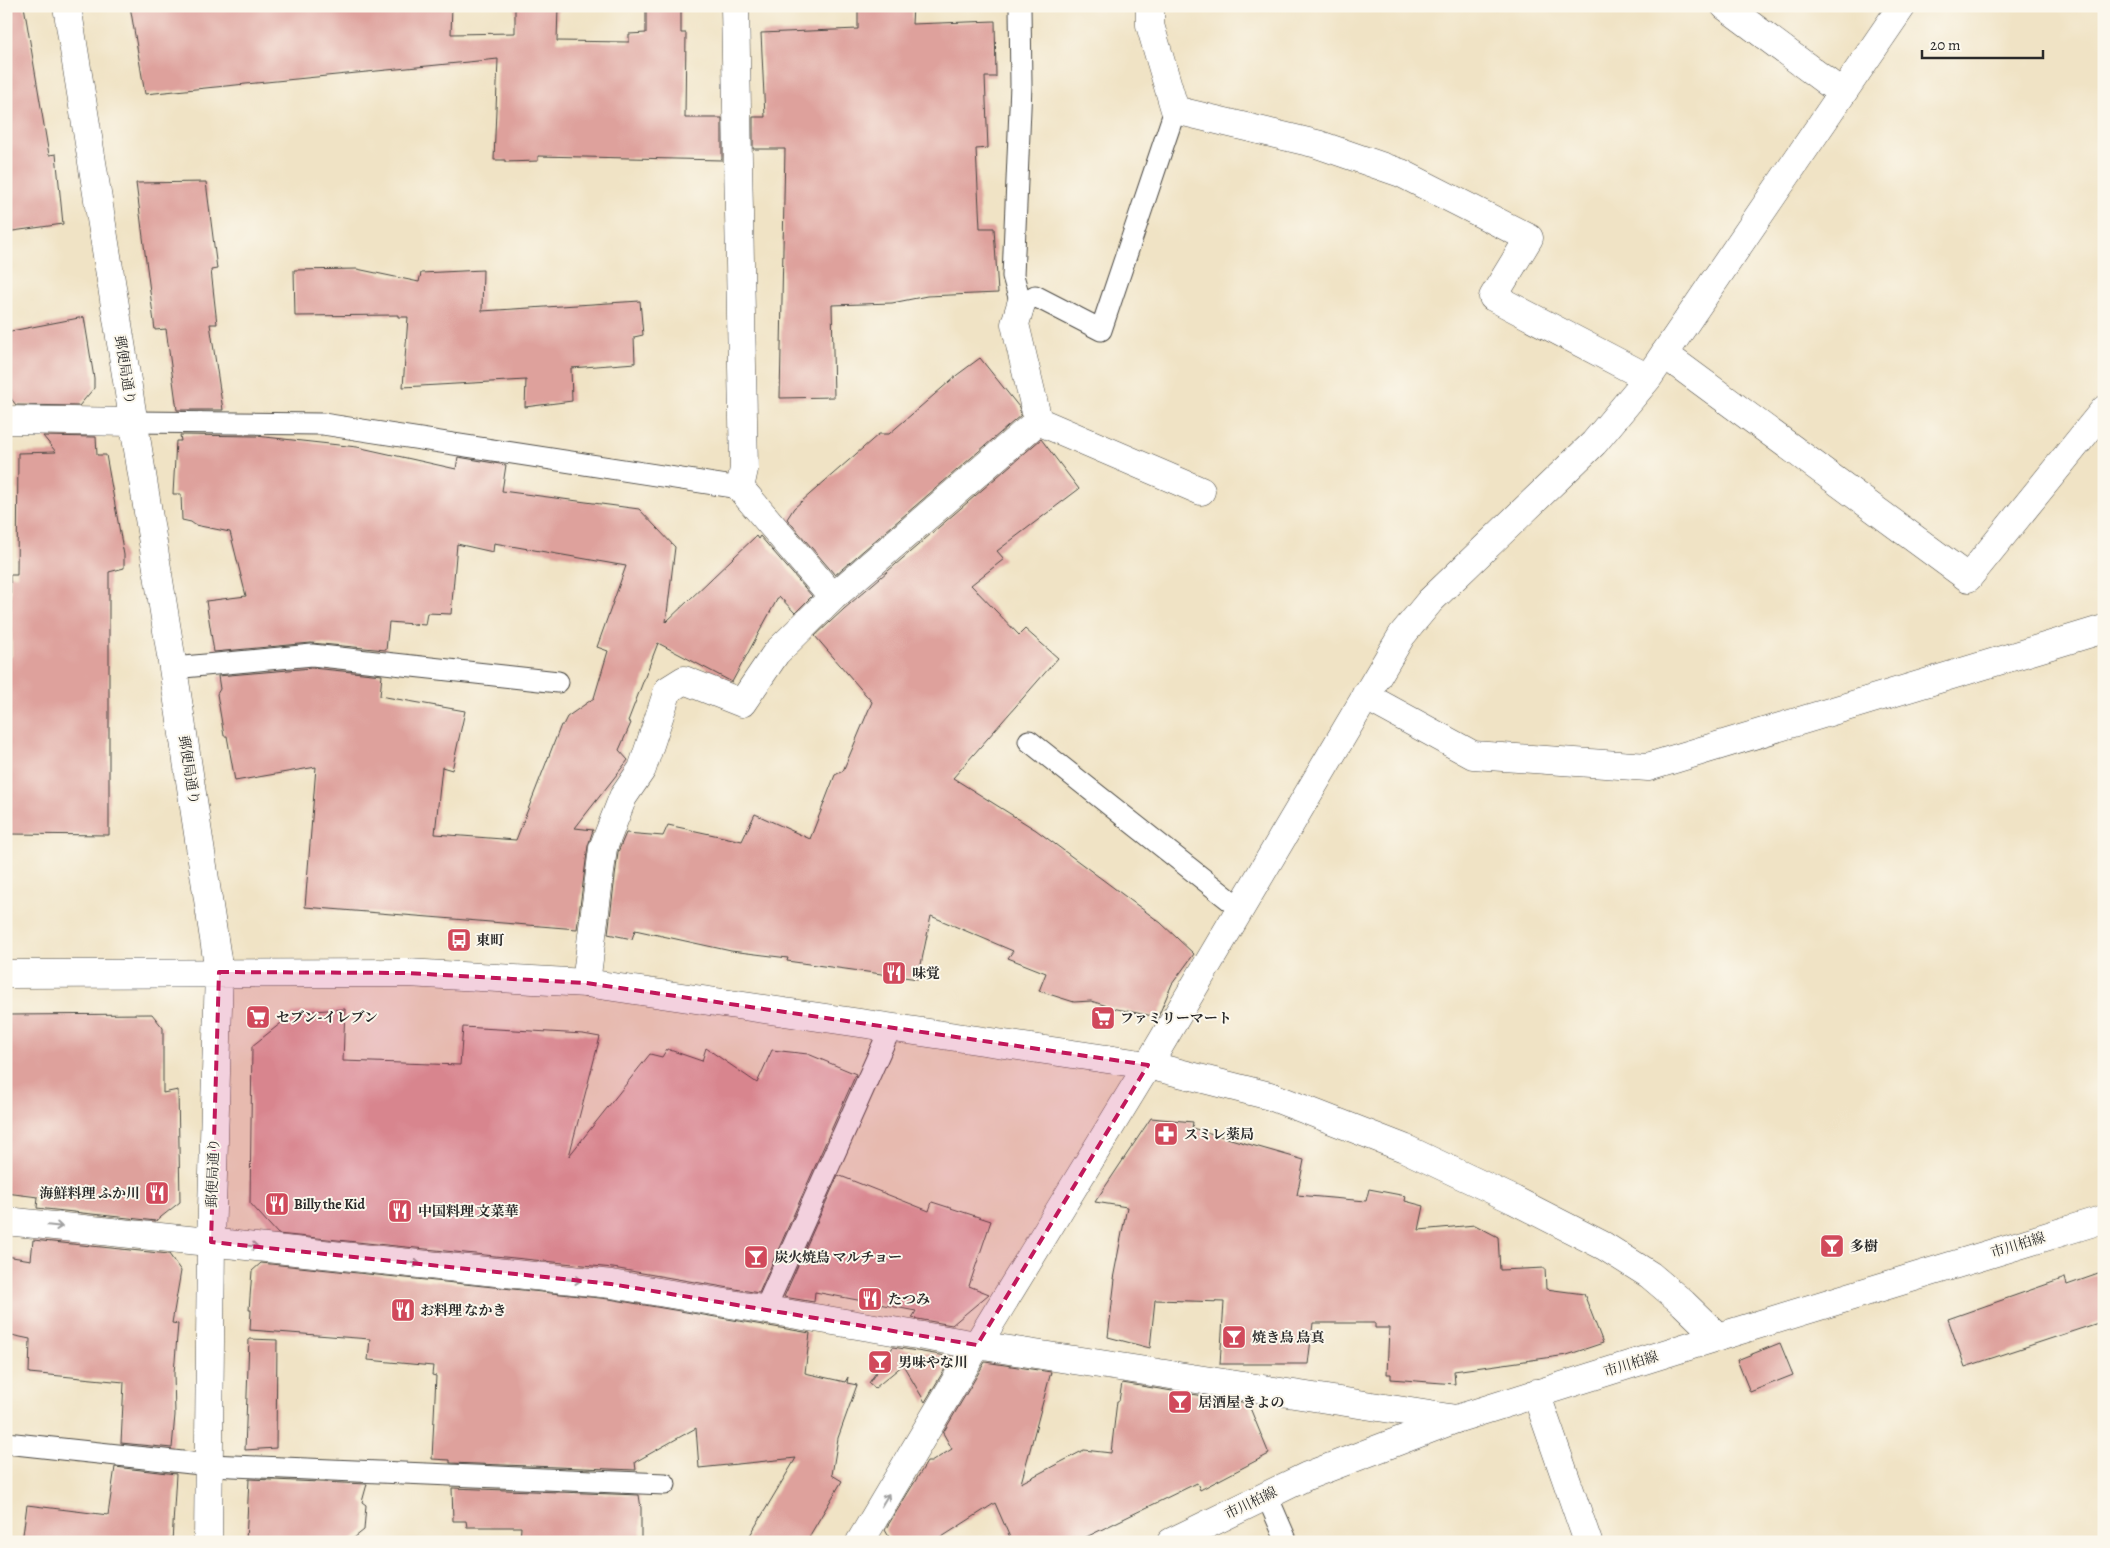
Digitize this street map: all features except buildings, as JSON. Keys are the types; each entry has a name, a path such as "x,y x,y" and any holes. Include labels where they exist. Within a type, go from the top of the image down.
{"street":[{"name":"郵便局通り","path":"67,6 173,668 219,972 211,1242 208,1542"},
{"path":"735,6 744,469 740,488 833,597"},
{"path":"1150,6 1150,25 1175,110 1317,144 1401,173 1529,238 1492,297 1648,378"},
{"path":"1725,6 1842,93"},
{"path":"860,1542 977,1345 1148,1065 1402,635 1430,601 1594,443 1648,378 1902,6"},
{"path":"1021,304 1015,324 1038,421"},
{"path":"1664,354 1968,578 2104,410"},
{"path":"6,420 133,422"},
{"path":"1038,421 1201,491"},
{"path":"586,983 602,848 623,797 642,769 668,690 684,680 742,703 776,653 833,597 1038,421"},
{"path":"1365,696 1473,755 1648,767 2104,629"},
{"path":"6,974 407,973 586,983 1148,1065 1270,1096 1404,1148 1506,1196 1604,1246 1650,1275 1718,1336"},
{"name":"市川柏線","path":"1171,1542 1307,1476 1456,1419 1718,1336 2104,1219"},
{"path":"6,1221 611,1284 977,1345 1456,1419"},
{"path":"1536,1393 1588,1542"}],"lane":[{"path":"1020,6 1021,86 1012,276 1021,304 1035,296 1100,330 1175,110"},
{"path":"133,422 323,424 740,488"},
{"path":"173,668 312,655 558,682"},
{"path":"1028,741 1241,909"},
{"path":"765,1309 891,1026"},
{"path":"6,1443 210,1465 665,1484"},
{"path":"1267,1496 1287,1542"}],"highlighted area":[{"path":"219,972 407,973 586,983 1148,1065 977,1345 611,1284 211,1242"}],"place":[{"name":"東町","path":"459,940"},
{"name":"味覚","path":"894,973"},
{"name":"セブン-イレブン","path":"258,1017"},
{"name":"ファミリーマート","path":"1103,1018"},
{"name":"スミレ薬局","path":"1166,1134"},
{"name":"海鮮料理 ふか川","path":"157,1193"},
{"name":"Billy the Kid","path":"277,1204"},
{"name":"中国料理 文菜華","path":"400,1211"},
{"name":"多樹","path":"1832,1246"},
{"name":"炭火焼鳥 マルチョー","path":"756,1257"},
{"name":"たつみ","path":"870,1299"},
{"name":"お料理 なかき","path":"403,1310"},
{"name":"焼き鳥 鳥真","path":"1234,1337"},
{"name":"男味やな川","path":"880,1362"},
{"name":"居酒屋 きよの","path":"1180,1402"}]}
